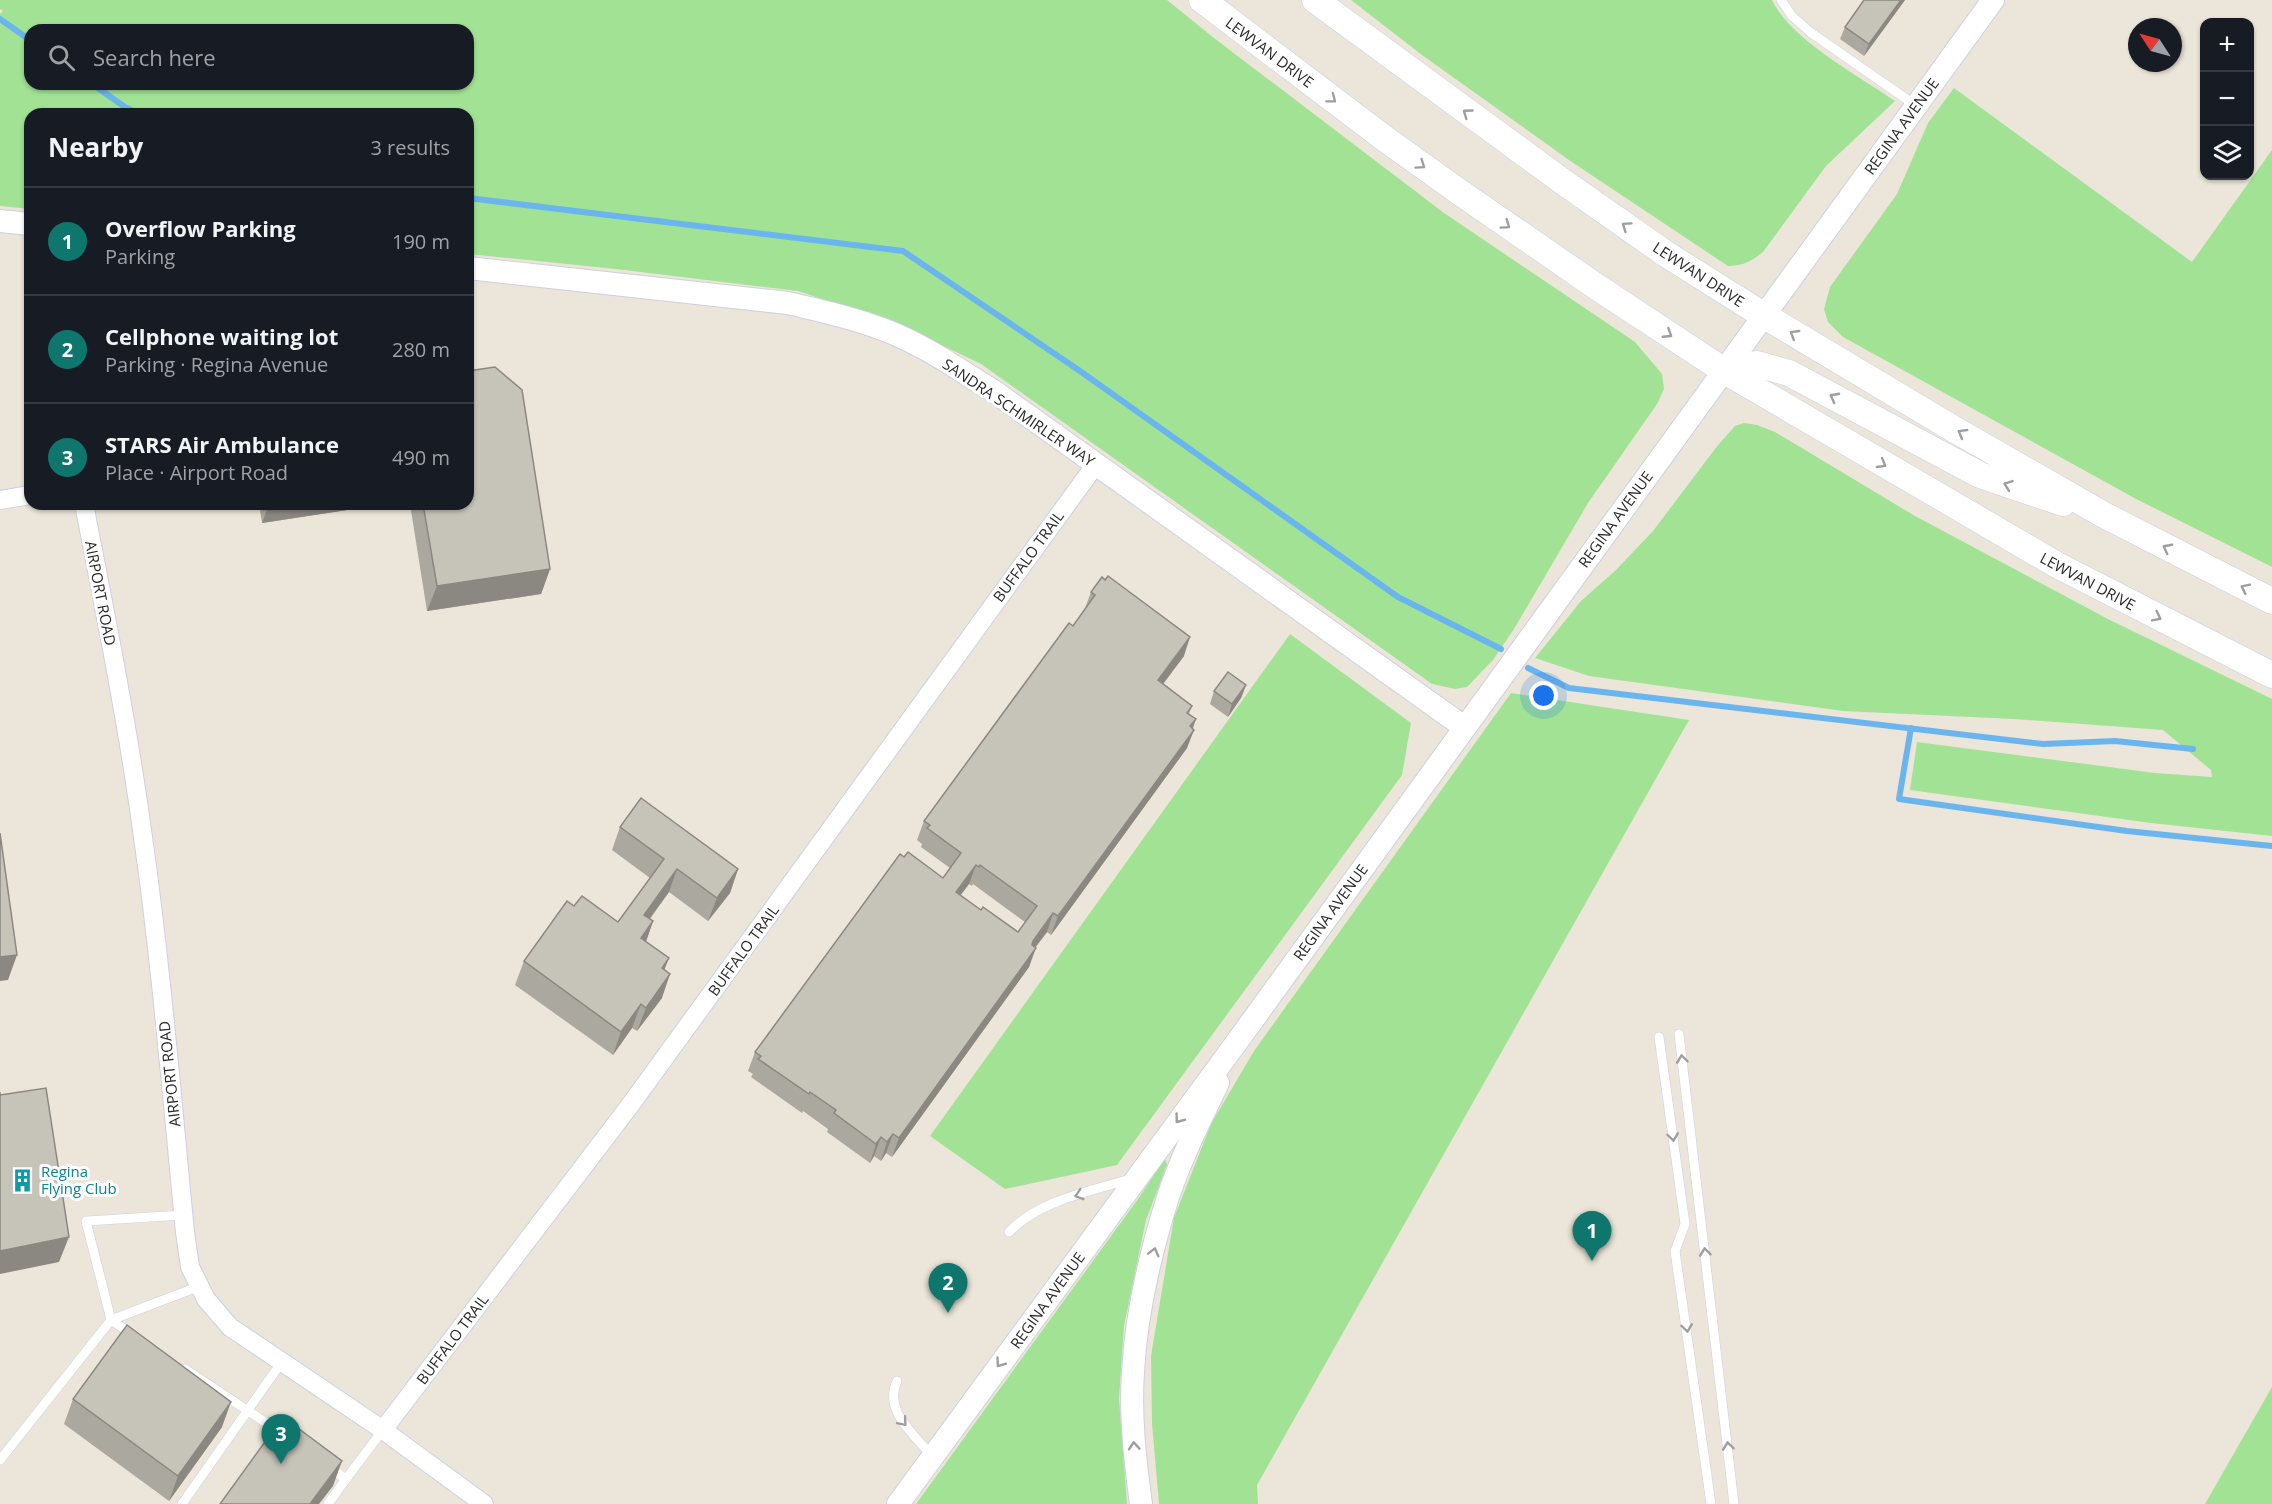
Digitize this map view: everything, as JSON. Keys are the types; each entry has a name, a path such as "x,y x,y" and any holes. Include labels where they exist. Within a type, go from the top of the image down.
{"main road":[{"name":"LEWVAN DRIVE","path":"1202,0 1440,178 1596,287 1723,370 2057,565 2272,675"},
{"name":"LEWVAN DRIVE","path":"1315,0 1562,181 1666,254 1952,428 2104,514 2272,602"},
{"name":"LEWVAN DRIVE","path":"1723,370 1758,363 1789,373 1980,475 2028,492 2104,514"}],"street":[{"name":"REGINA AVENUE","path":"898,1504 1993,0"},
{"path":"0,221 24,223"},
{"name":"SANDRA SCHMIRLER WAY","path":"474,269 788,303 891,332 942,359 995,392 1464,727"},
{"name":"BUFFALO TRAIL","path":"383,1430 631,1104 1096,464"},
{"path":"0,500 24,496"},
{"name":"AIRPORT ROAD","path":"85,510 122,704 142,829 190,1267 206,1299 230,1327 383,1430 484,1504"},
{"name":"REGINA AVENUE","path":"1141,1504 1132,1418 1133,1370 1141,1309 1169,1196 1192,1138 1239,1038"}],"lane":[{"path":"1782,1 1792,16 1810,32 1916,105"},
{"path":"1679,1034 1734,1504"},
{"path":"1659,1037 1685,1224 1675,1251 1711,1504"},
{"path":"1009,1232 1026,1219 1056,1202 1135,1178"},
{"path":"140,1339 111,1320 86,1221 183,1215"},
{"path":"0,1460 111,1320 200,1286"},
{"path":"182,1504 281,1363"},
{"path":"179,1365 248,1409 292,1441"},
{"path":"897,1381 892,1396 896,1414 932,1457"},
{"path":"328,1504 383,1430"},
{"path":"319,1460 346,1479"}],"green space":[{"path":"0,0 1167,0 1444,213 1635,342 1662,374 1664,389 1657,404 1588,503 1514,629 1493,660 1467,687 1455,689 1432,684 981,364 898,324 798,291 474,255 474,108 24,108 24,208 0,206 0,14 3,11 0,9"},
{"path":"1351,0 1772,0 1781,15 1809,43 1895,101 1826,166 1763,252 1747,262 1728,266 1569,160 1422,55"},
{"path":"1954,88 2192,262 2251,180 2254,180 2254,175 2272,150 2272,567 2138,500 1843,337 1828,322 1824,309 1830,287 1897,194 1928,123"},
{"path":"1744,423 1775,432 1915,516 2108,619 2272,699 2272,836 2151,823 1910,790 1917,742 2155,773 2212,777 2211,770 2163,730 2014,719 1843,711 1589,676 1535,658 1581,601 1616,570 1653,531 1718,445 1735,426"},
{"path":"1290,634 1411,723 1402,775 1117,1165 1005,1189 930,1136"},
{"path":"1511,693 1689,720 1257,1485 1258,1504 1159,1504 1152,1423 1151,1356 1174,1218 1211,1124 1254,1051"},
{"path":"1165,1158 1167,1165 1146,1220 1124,1326 1119,1398 1127,1504 916,1504 1138,1199"},
{"path":"2272,1387 2272,1504 2205,1504"}],"building":[{"path":"1864,0 1901,0 1869,44 1845,27"},
{"path":"495,367 522,390 550,569 437,586 424,510 474,510 474,370"},
{"path":"1108,576 1190,637 1158,680 1192,706 1187,713 1196,719 1190,726 1194,730 1058,916 1053,913 1033,941 1032,945 1036,948 899,1138 893,1134 887,1142 881,1137 876,1144 834,1113 836,1110 758,1059 761,1056 755,1052 900,854 904,857 908,852 943,878 961,853 927,828 930,825 924,821 1069,623 1073,626 1095,595 1091,592 1102,577 1105,580","holes":["976,865 979,867 980,865 1037,906 1018,932 983,907 981,910 956,892"]},
{"path":"1228,672 1246,685 1232,704 1214,691"},
{"path":"641,798 738,869 717,898 677,869 644,915 653,921 641,938 669,958 662,968 670,974 646,1008 641,1004 621,1032 524,961 567,901 574,906 582,896 618,922 664,859 620,827"},
{"path":"0,833 17,955 0,957"},
{"name":"Regina Flying Club","path":"46,1088 69,1237 0,1251 0,1095"},
{"path":"127,1325 231,1402 178,1476 73,1399"},
{"path":"283,1417 342,1461 310,1504 220,1504"}],"waterway":[{"path":"0,19 24,36"},
{"path":"101,90 127,108"},
{"path":"474,199 903,251 1080,371 1398,597 1501,649"},
{"path":"1528,668 1569,688 2043,744 2115,741 2193,749"},
{"path":"1911,728 1899,799 2127,831 2272,846"}],"place":[{"name":"Regina Flying Club","path":"23,1180"},
{"name":"Overflow Parking","path":"1592,1261"},
{"name":"Cellphone waiting lot","path":"948,1313"},
{"name":"STARS Air Ambulance","path":"281,1464"}]}
